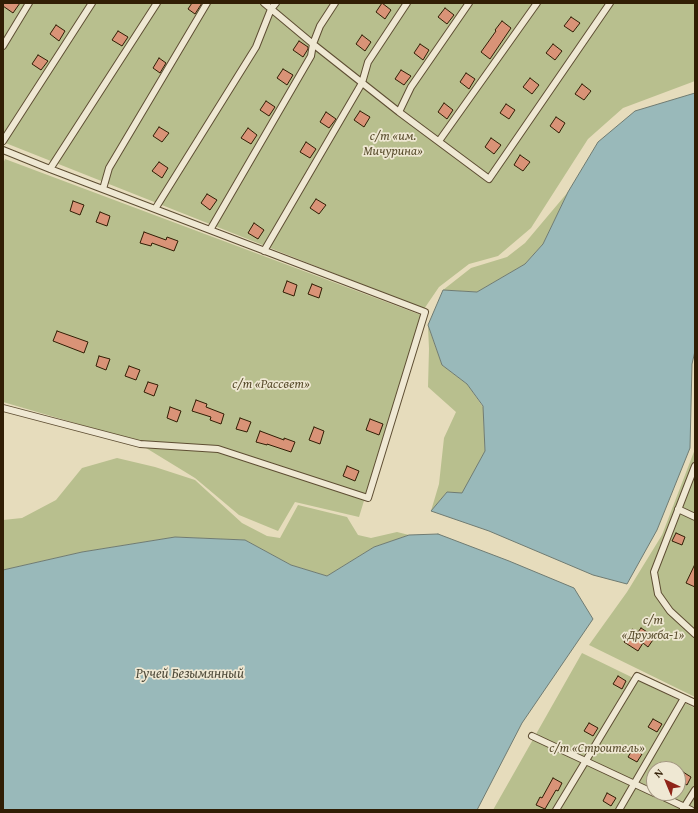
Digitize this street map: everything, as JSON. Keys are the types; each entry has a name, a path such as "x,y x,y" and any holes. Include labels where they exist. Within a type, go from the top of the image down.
{"lane":[{"path":"3,46 29,3"},
{"path":"3,141 92,3"},
{"path":"50,169 157,3"},
{"path":"103,189 109,168 207,3"},
{"path":"264,3 399,112 489,179 610,3"},
{"path":"155,209 256,47 271,9 276,3"},
{"path":"210,230 311,56 313,44 320,26 335,3"},
{"path":"264,251 362,83 368,62 407,3"},
{"path":"399,112 411,88 469,3"},
{"path":"439,142 537,3"},
{"path":"3,150 425,312 368,498 218,449 140,444 3,408"},
{"path":"695,466 654,572 658,594 670,611 695,634"},
{"path":"678,509 695,517"},
{"path":"556,810 636,676 695,703"},
{"path":"619,810 684,698"},
{"path":"532,736 646,789"},
{"path":"670,801 686,809 695,790"}],"green space":[{"name":"с/т «им. Мичурина»","path":"3,3 695,3 695,81 623,108 588,139 531,228 498,256 469,264 439,287 424,309 3,142"},
{"name":"с/т «Рассвет»","path":"5,159 421,315 359,517 295,502 278,531 239,515 195,478 133,440 3,402 3,164"},
{"path":"568,192 543,244 525,264 477,292 443,290 471,268 507,257 525,243"},
{"path":"428,326 442,365 467,384 483,407 485,451 462,494 447,492 431,511 439,484 444,438 456,412 428,387"},
{"name":"с/т «Дружба-1»","path":"695,449 695,697 589,645 627,592 662,535"},
{"path":"117,458 155,467 195,480 242,523 267,536 280,538 298,505 347,517 358,535 371,538 397,532 409,535 374,547 327,576 291,565 245,540 175,537 82,552 3,570 3,520 22,518 56,500 82,468"},
{"name":"с/т «Строитель»","path":"582,653 695,708 695,810 493,810"}],"water":[{"path":"695,93 695,351 692,364 690,448 657,530 627,584 593,575 489,531 431,511 447,492 462,493 485,451 483,406 467,384 442,365 428,325 443,290 477,292 525,264 543,244 568,192 598,142 635,111"},
{"name":"Ручей Безымянный","path":"438,534 574,588 593,619 522,723 477,810 3,810 3,570 82,552 175,537 245,540 291,565 327,576 374,547 409,535"}],"building":[{"path":"3,3 20,3 13,13 3,6"},
{"path":"192,3 202,3 195,14 188,9"},
{"path":"382,3 391,10 385,19 376,12"},
{"path":"445,8 454,15 447,24 438,17"},
{"path":"571,17 580,23 573,32 564,26"},
{"path":"502,21 511,28 490,59 481,52"},
{"path":"56,25 65,31 59,41 50,34"},
{"path":"118,31 128,37 122,46 112,40"},
{"path":"362,35 371,42 365,51 356,44"},
{"path":"299,41 308,47 303,57 293,50"},
{"path":"420,44 429,50 423,60 414,53"},
{"path":"553,44 562,51 555,60 546,53"},
{"path":"38,55 48,61 41,70 32,64"},
{"path":"159,58 166,63 160,73 153,68"},
{"path":"283,69 293,75 287,85 277,78"},
{"path":"401,70 411,76 404,85 395,79"},
{"path":"466,73 475,79 469,89 460,82"},
{"path":"530,78 539,85 532,94 523,87"},
{"path":"582,84 591,91 584,100 575,94"},
{"path":"266,101 275,107 269,116 260,110"},
{"path":"444,103 453,110 447,119 438,112"},
{"path":"506,104 515,110 509,119 500,113"},
{"path":"360,111 370,117 364,127 354,120"},
{"path":"326,112 336,119 329,128 320,122"},
{"path":"556,117 565,123 559,133 550,126"},
{"path":"159,127 169,133 162,142 153,136"},
{"path":"248,128 257,135 251,144 241,138"},
{"path":"491,138 501,145 494,154 485,147"},
{"path":"306,142 316,149 310,158 300,152"},
{"path":"520,155 530,162 523,171 514,165"},
{"path":"159,162 168,168 162,178 152,171"},
{"path":"207,194 217,200 210,210 201,203"},
{"path":"316,199 326,205 319,214 310,208"},
{"path":"73,201 84,205 80,215 70,211"},
{"path":"100,212 110,216 107,226 96,222"},
{"path":"254,223 264,230 258,239 248,233"},
{"path":"144,232 166,240 167,237 178,241 174,251 152,243 151,246 140,243"},
{"path":"287,281 297,285 294,296 283,292"},
{"path":"312,284 322,288 319,298 308,294"},
{"path":"57,331 88,342 84,353 53,341"},
{"path":"99,356 110,359 106,370 96,366"},
{"path":"129,366 140,370 136,380 125,376"},
{"path":"148,382 158,385 154,396 144,392"},
{"path":"196,400 207,404 206,407 224,414 221,424 210,420 211,417 192,411"},
{"path":"170,407 181,411 177,422 167,418"},
{"path":"240,418 251,422 247,432 236,429"},
{"path":"370,419 383,424 379,435 366,430"},
{"path":"314,427 324,431 320,444 309,440"},
{"path":"260,431 284,440 284,438 295,442 291,452 256,442"},
{"path":"347,466 359,471 355,481 343,476"},
{"path":"676,533 685,537 682,545 672,541"},
{"path":"695,564 695,587 686,583"},
{"path":"641,628 655,637 648,647 643,643 638,651 624,642 632,629 638,632"},
{"path":"618,676 626,681 622,689 613,684"},
{"path":"653,719 662,724 657,732 648,727"},
{"path":"589,723 598,728 593,736 584,731"},
{"path":"633,749 642,754 637,762 628,757"},
{"path":"686,774 691,777 686,784"},
{"path":"553,778 562,783 545,809 536,805 540,797 542,798"},
{"path":"607,793 616,798 611,806 603,801"}]}
